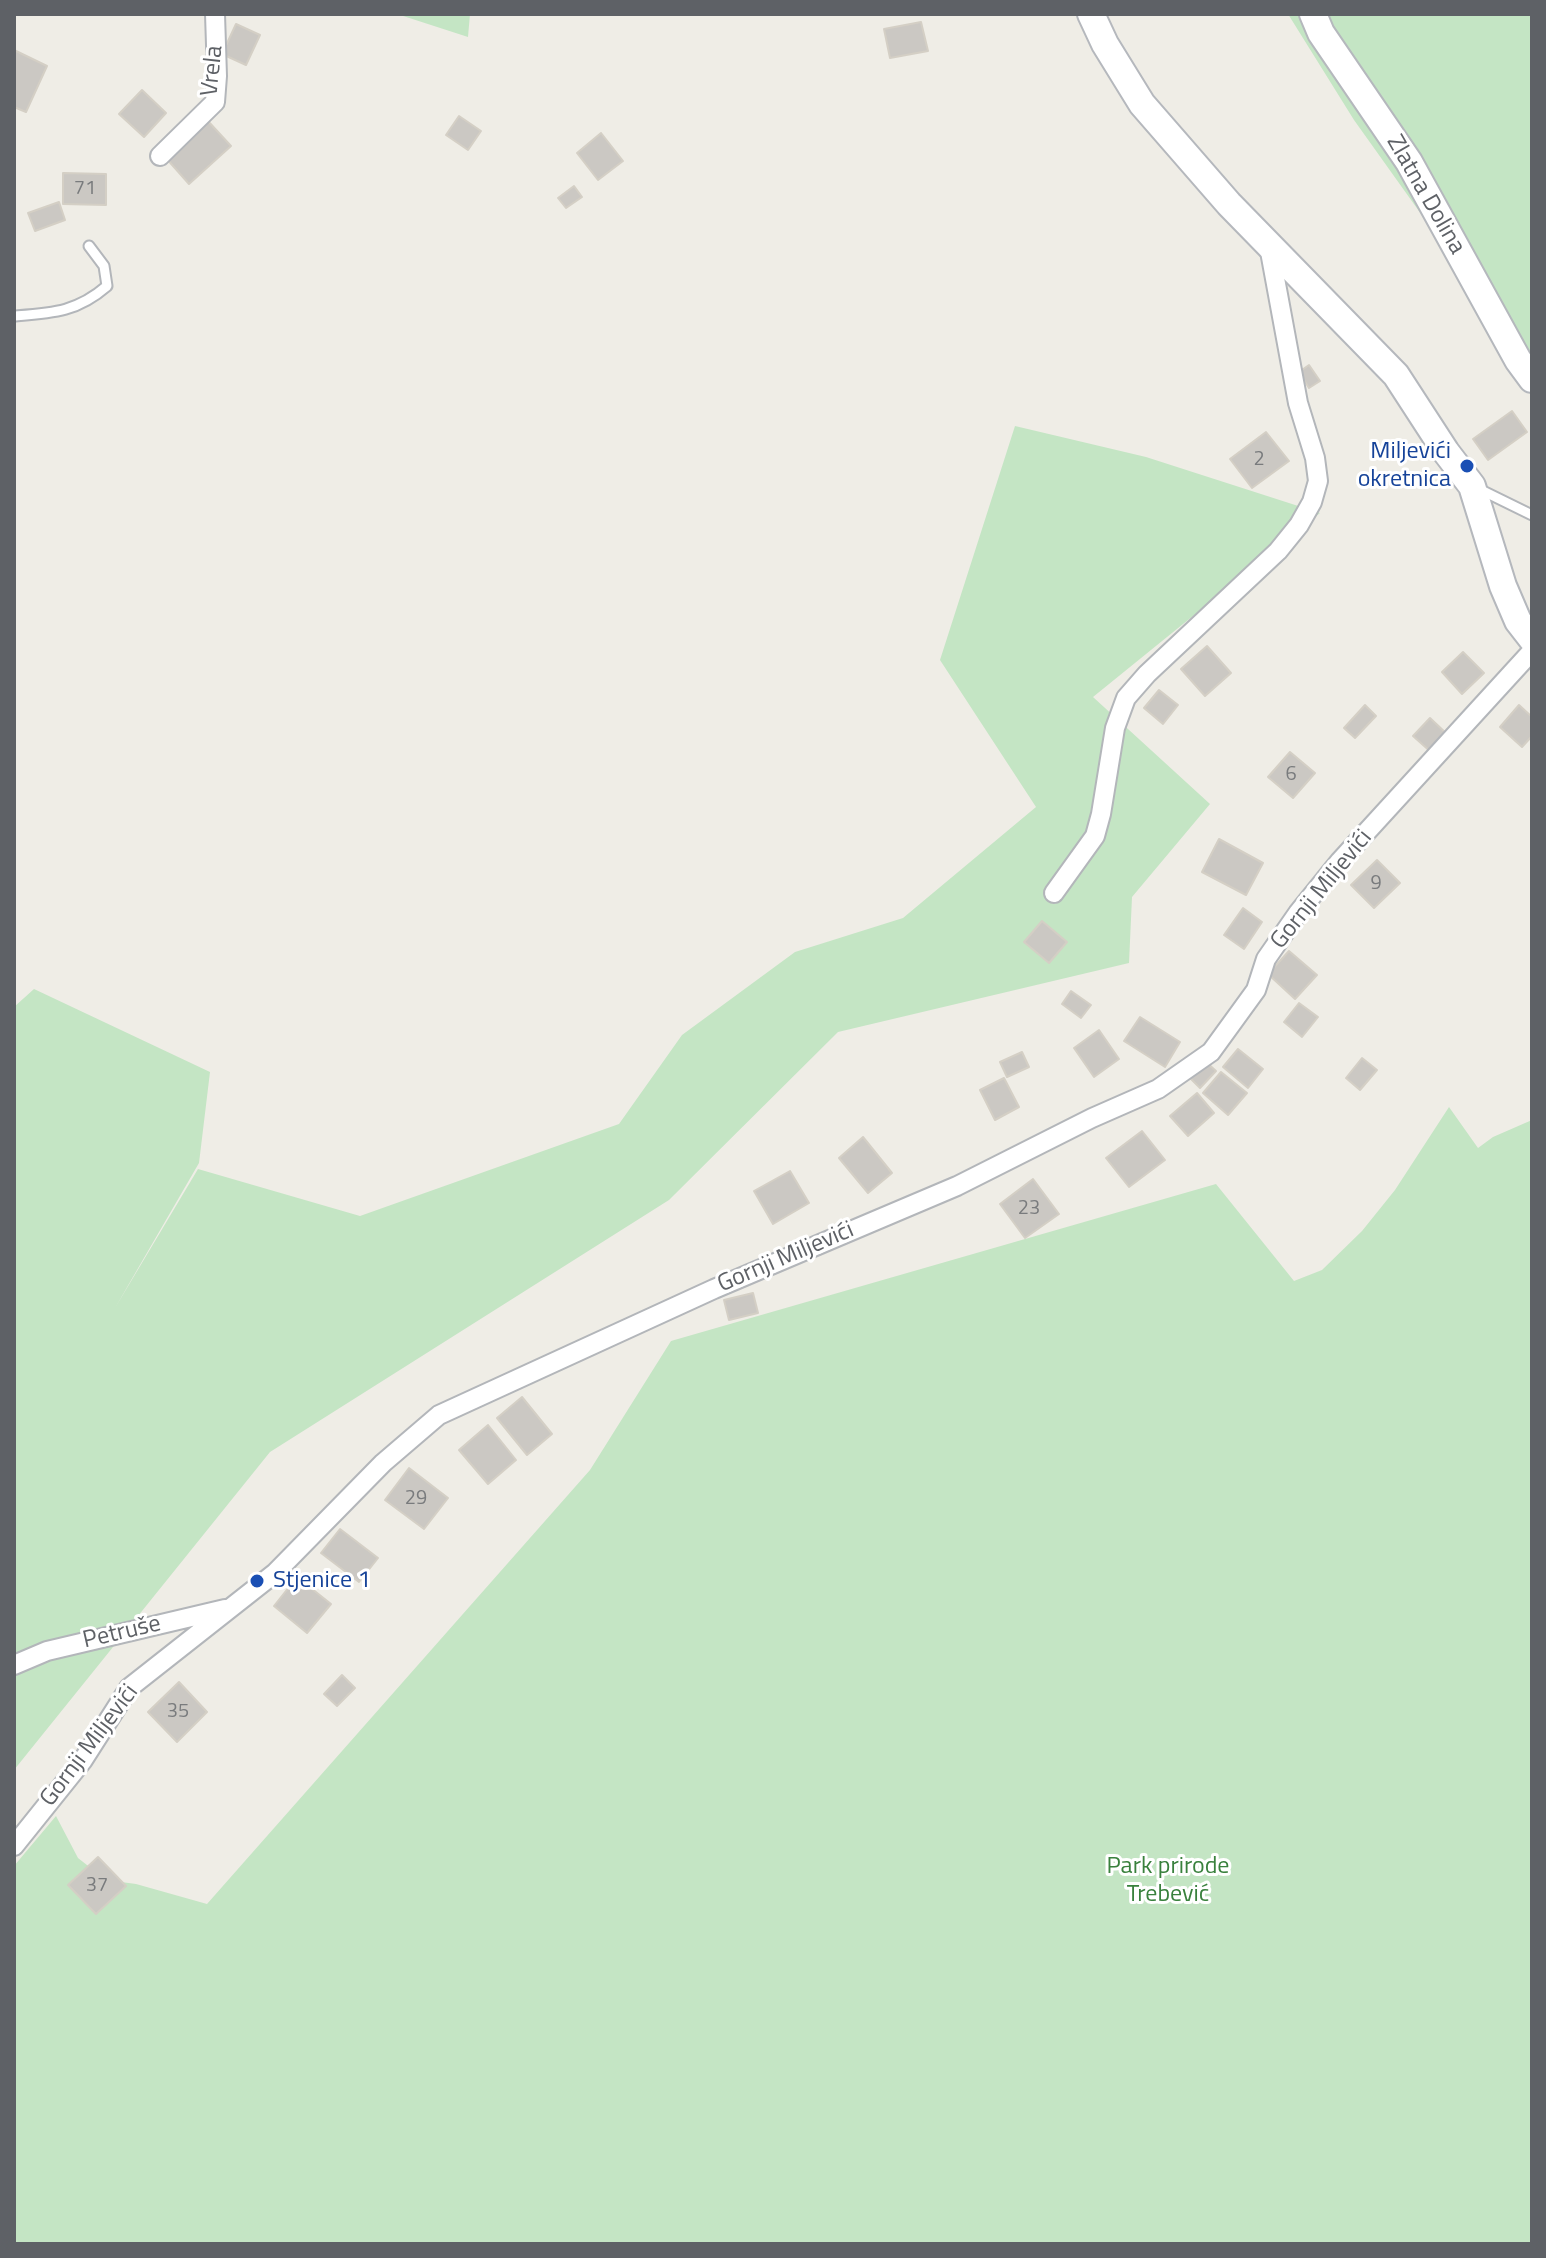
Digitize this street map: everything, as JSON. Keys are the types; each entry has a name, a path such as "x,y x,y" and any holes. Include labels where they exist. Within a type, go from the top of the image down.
{"main road":[{"path":"1091,14 1105,44 1142,104 1269,246 1396,375 1472,486 1503,586 1518,621 1532,639"},
{"name":"Zlatna Dolina","path":"1313,14 1321,33 1409,162 1518,360 1532,379"}],"street":[{"name":"Vrela","path":"160,156 215,102 215,14"},
{"path":"1054,893 1095,836 1115,728 1126,698 1147,674 1278,551 1299,525 1312,502 1318,481 1315,458 1298,403 1269,246"},
{"name":"Gornji Miljevići","path":"14,1846 83,1760 129,1688 275,1573 383,1463 439,1415 714,1289 957,1186 1092,1118 1158,1089 1211,1052 1256,990 1266,959 1298,913 1340,861 1532,651"},
{"name":"Petruše","path":"14,1665 47,1651 232,1608"}],"lane":[{"path":"14,316 72,309 92,299 107,286 104,266 89,246"},
{"path":"1472,486 1532,515"}],"green space":[{"path":"397,14 470,14 468,37"},
{"path":"1288,14 1532,14 1532,393 1446,249 1354,120"},
{"path":"1015,426 1146,457 1320,513 1093,697 1210,804 1132,897 1129,963 838,1032 669,1200 270,1452 14,1770 14,1007 34,989 210,1072 199,1163 115,1308 198,1169 360,1216 619,1124 682,1035 795,952 903,918 1036,807 940,660"},
{"name":"Park prirode Trebević","path":"1449,1107 1478,1148 1493,1137 1532,1120 1532,2244 14,2244 14,1866 56,1816 78,1858 106,1880 136,1884 207,1904 590,1470 671,1341 1216,1184 1294,1281 1322,1270 1362,1231 1395,1190"}],"building":[{"path":"921,22 928,51 890,58 884,29"},
{"path":"236,24 260,35 246,65 222,54"},
{"path":"14,50 47,66 26,112 14,107"},
{"path":"142,90 166,113 144,137 119,114"},
{"path":"459,116 481,131 468,150 446,135"},
{"path":"207,120 231,146 189,184 166,158"},
{"path":"601,133 623,161 598,180 577,153"},
{"path":"63,173 106,174 106,205 63,204"},
{"path":"574,186 582,197 566,208 558,198"},
{"path":"59,202 65,220 35,231 28,213"},
{"path":"1309,365 1320,381 1309,388 1299,372"},
{"path":"1512,411 1527,432 1488,460 1473,439"},
{"path":"1266,432 1289,461 1252,488 1230,459"},
{"path":"1207,646 1231,673 1205,696 1181,669"},
{"path":"1463,652 1484,673 1462,694 1442,672"},
{"path":"1159,690 1178,705 1163,724 1144,708"},
{"path":"1365,705 1376,716 1355,738 1344,728"},
{"path":"1519,705 1532,717 1532,736 1522,747 1500,727"},
{"path":"1430,718 1448,735 1432,753 1413,736"},
{"path":"1290,752 1315,773 1293,798 1268,777"},
{"path":"1219,839 1263,863 1246,895 1202,872"},
{"path":"1377,860 1400,883 1374,908 1351,885"},
{"path":"1243,908 1262,922 1244,949 1224,935"},
{"path":"1042,921 1067,942 1049,963 1024,942"},
{"path":"1289,951 1317,975 1295,999 1268,974"},
{"path":"1071,991 1091,1005 1081,1018 1062,1004"},
{"path":"1299,1003 1318,1017 1302,1037 1284,1022"},
{"path":"1140,1017 1180,1042 1165,1067 1124,1041"},
{"path":"1099,1030 1119,1059 1094,1077 1074,1048"},
{"path":"1238,1049 1263,1069 1248,1088 1223,1067"},
{"path":"1022,1052 1029,1067 1007,1077 1000,1062"},
{"path":"1362,1058 1377,1070 1360,1090 1346,1078"},
{"path":"1205,1061 1216,1071 1200,1088 1190,1078"},
{"path":"1221,1072 1247,1093 1228,1115 1203,1093"},
{"path":"1004,1078 1019,1107 995,1120 980,1090"},
{"path":"1197,1093 1214,1113 1188,1136 1170,1116"},
{"path":"1142,1131 1165,1160 1129,1187 1106,1158"},
{"path":"863,1137 892,1173 868,1193 839,1158"},
{"path":"790,1171 809,1203 773,1224 754,1191"},
{"path":"1033,1179 1059,1214 1025,1238 1000,1204"},
{"path":"753,1293 758,1313 729,1320 724,1300"},
{"path":"522,1397 552,1434 527,1455 497,1418"},
{"path":"488,1425 516,1460 488,1484 459,1450"},
{"path":"409,1468 448,1498 424,1529 385,1500"},
{"path":"340,1529 378,1558 359,1582 321,1553"},
{"path":"297,1577 331,1604 307,1633 274,1606"},
{"path":"342,1675 355,1688 337,1706 324,1694"},
{"path":"179,1682 207,1712 177,1742 148,1712"},
{"path":"98,1857 126,1886 96,1914 68,1885"}],"place":[{"name":"Miljevići okretnica","path":"1467,466"},
{"name":"Stjenice 1","path":"257,1581"}]}
